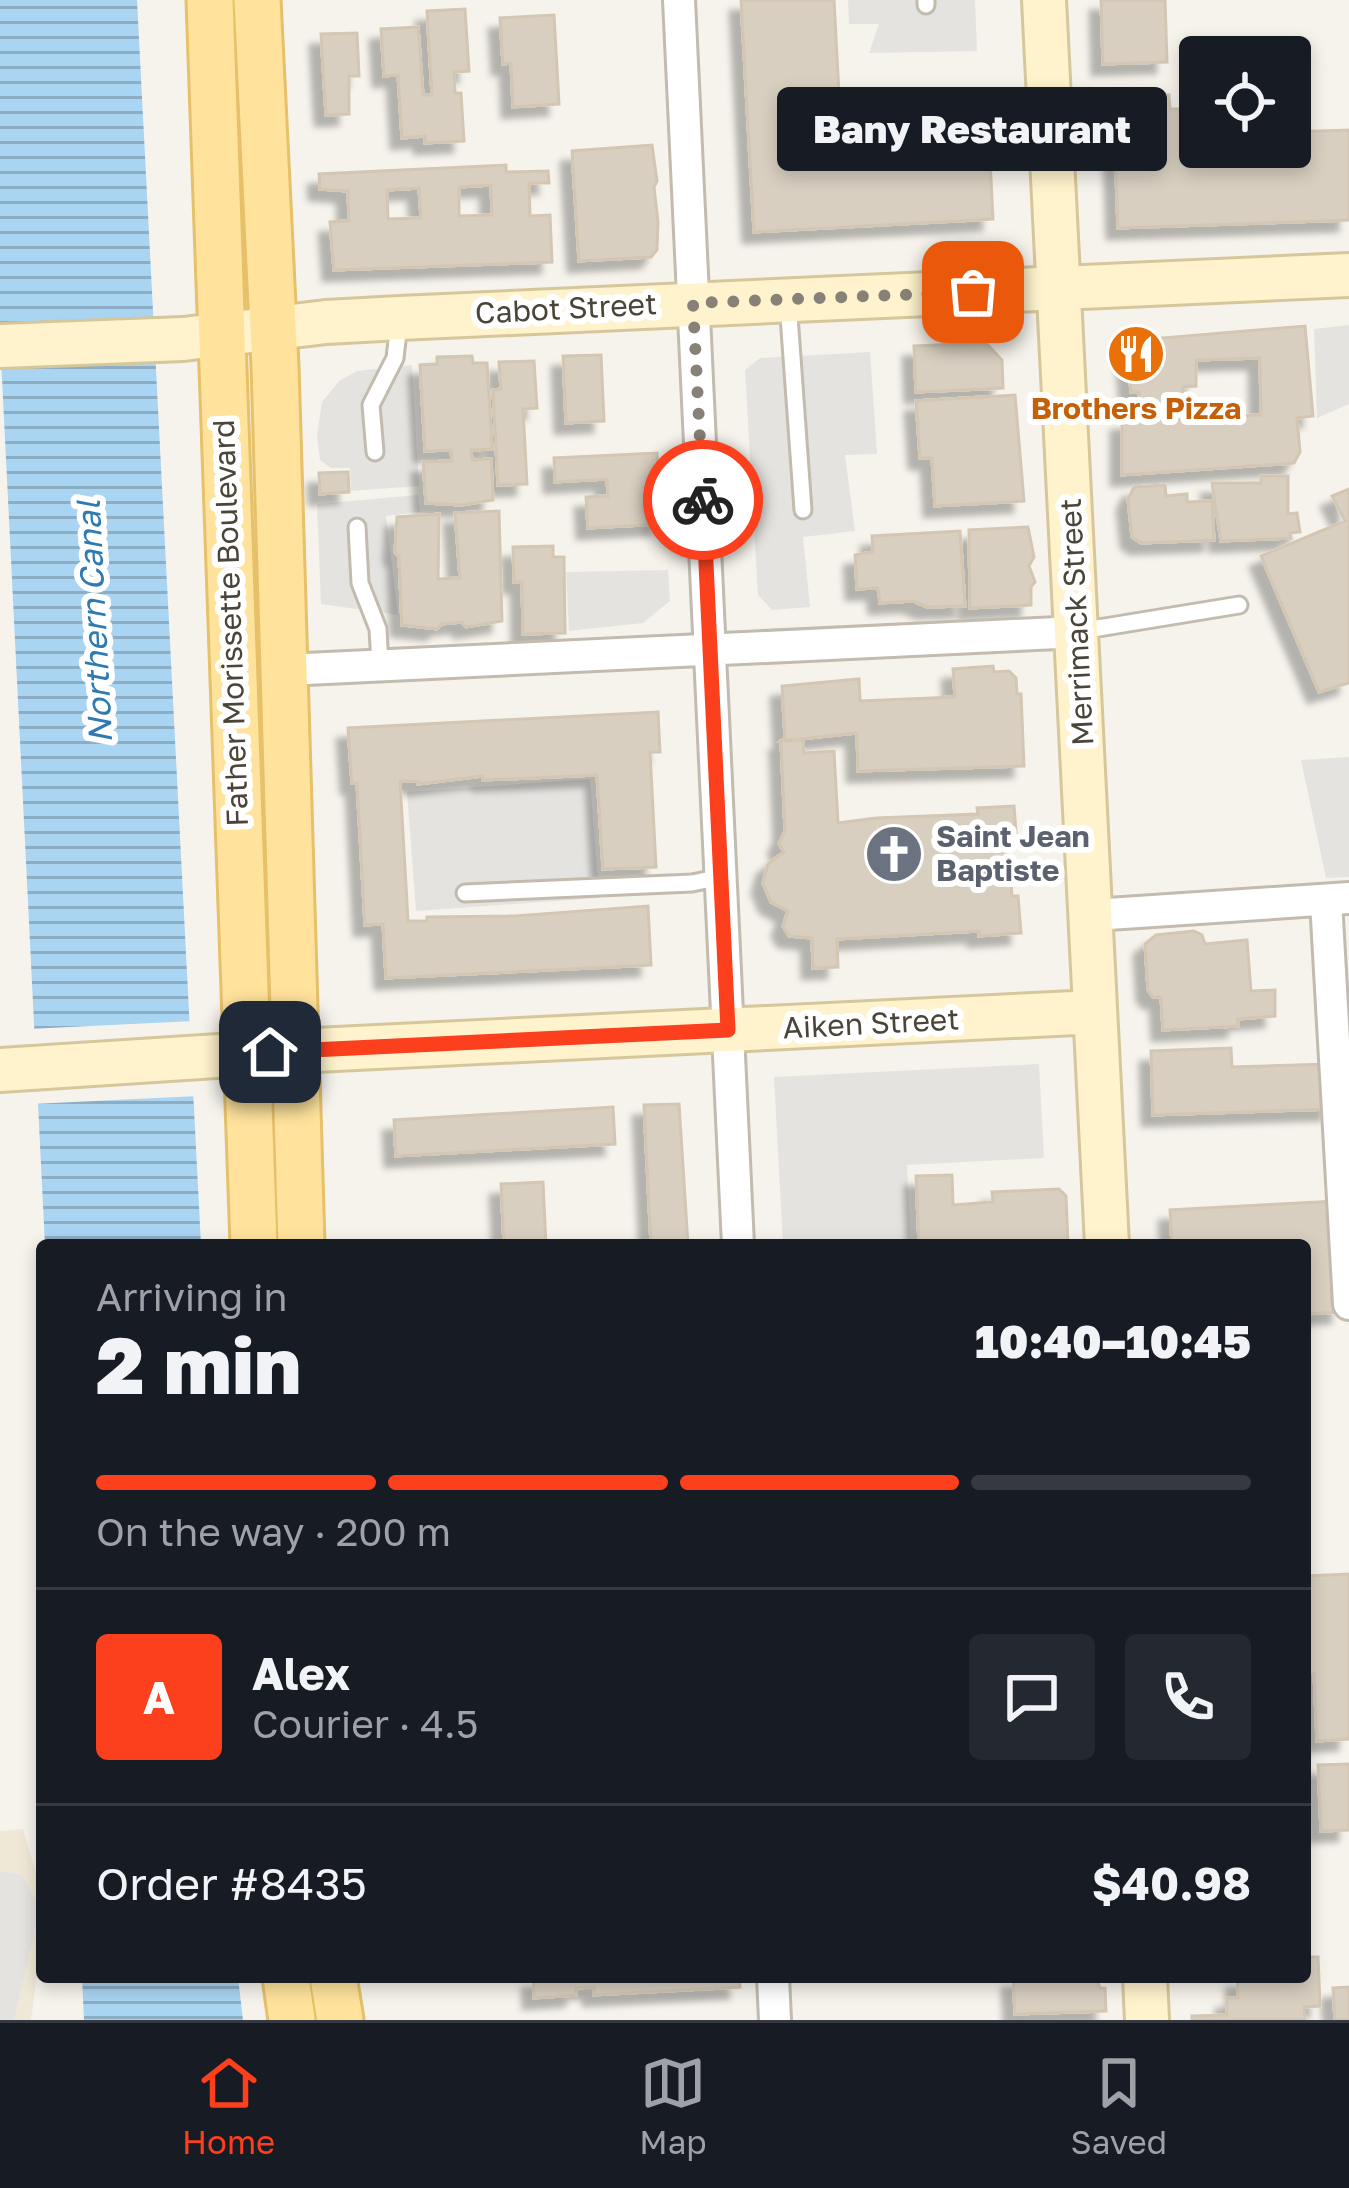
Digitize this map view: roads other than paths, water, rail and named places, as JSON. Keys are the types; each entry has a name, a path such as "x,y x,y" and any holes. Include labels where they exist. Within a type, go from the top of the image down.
{"main road":[{"name":"Father Morissette Boulevard","path":"210,0 254,1239"},
{"name":"Father Morissette Boulevard","path":"257,0 273,328 301,1239"},
{"name":"Merrimack Street","path":"1044,0 1107,1239"},
{"name":"Cabot Street","path":"0,346 172,340 400,318 1349,275"},
{"name":"Aiken Street","path":"15,1068 1095,1012"},
{"path":"287,1983 292,2020"},
{"path":"334,1983 340,2020"},
{"path":"1145,1983 1147,2020"}],"street":[{"path":"679,0 738,1239"},
{"path":"285,670 1078,632"},
{"path":"1093,915 1338,900 1349,1304"},
{"path":"773,1983 775,2020"}],"lane":[{"path":"788,299 802,510"},
{"path":"375,452 371,405 395,358 400,318"},
{"path":"357,527 359,583 378,629 380,665"},
{"path":"1078,632 1240,605"},
{"path":"465,892 692,883 721,877"}],"water":[{"name":"Northern Canal","path":"0,0 137,0 201,1239 45,1239 0,338"},
{"path":"82,1983 239,1983 243,2020 84,2020"}],"place":[{"name":"Bany Restaurant","path":"973,292"},
{"name":"Brothers Pizza","path":"1136,354"},
{"name":"Saint Jean Baptiste","path":"894,854"}]}
